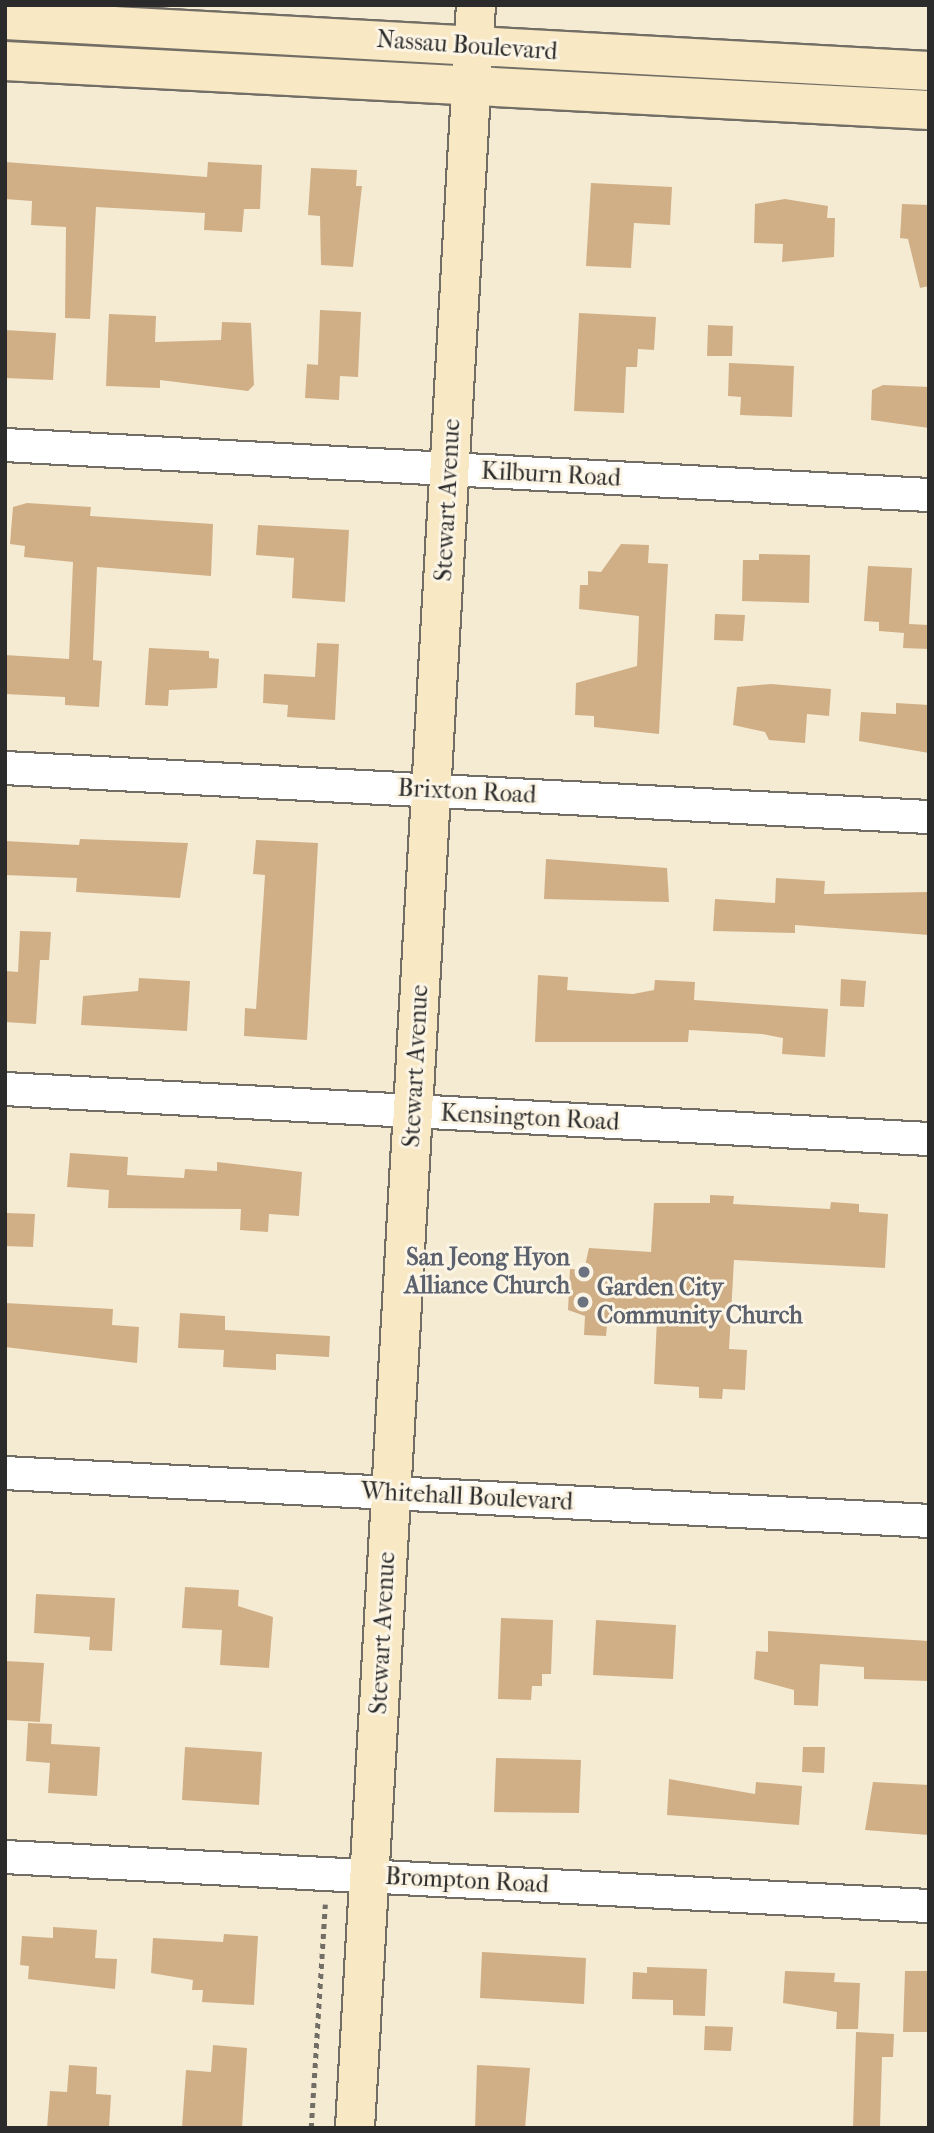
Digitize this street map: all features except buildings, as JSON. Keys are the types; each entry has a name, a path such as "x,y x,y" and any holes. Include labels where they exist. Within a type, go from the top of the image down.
{"main road":[{"name":"Stewart Avenue","path":"355,2128 476,5"},
{"name":"Nassau Boulevard","path":"5,20 929,71"},
{"name":"Nassau Boulevard","path":"5,61 929,110"}],"street":[{"name":"Kilburn Road","path":"5,445 929,495"},
{"name":"Brixton Road","path":"5,768 929,817"},
{"name":"Kensington Road","path":"5,1089 929,1139"},
{"name":"Whitehall Boulevard","path":"5,1473 929,1521"},
{"name":"Brompton Road","path":"5,1857 929,1906"}],"path":[{"path":"312,1897 325,1898 312,2128"}],"place":[{"name":"San Jeong Hyon Alliance Church","path":"584,1272"},
{"name":"Garden City Community Church","path":"583,1302"}]}
